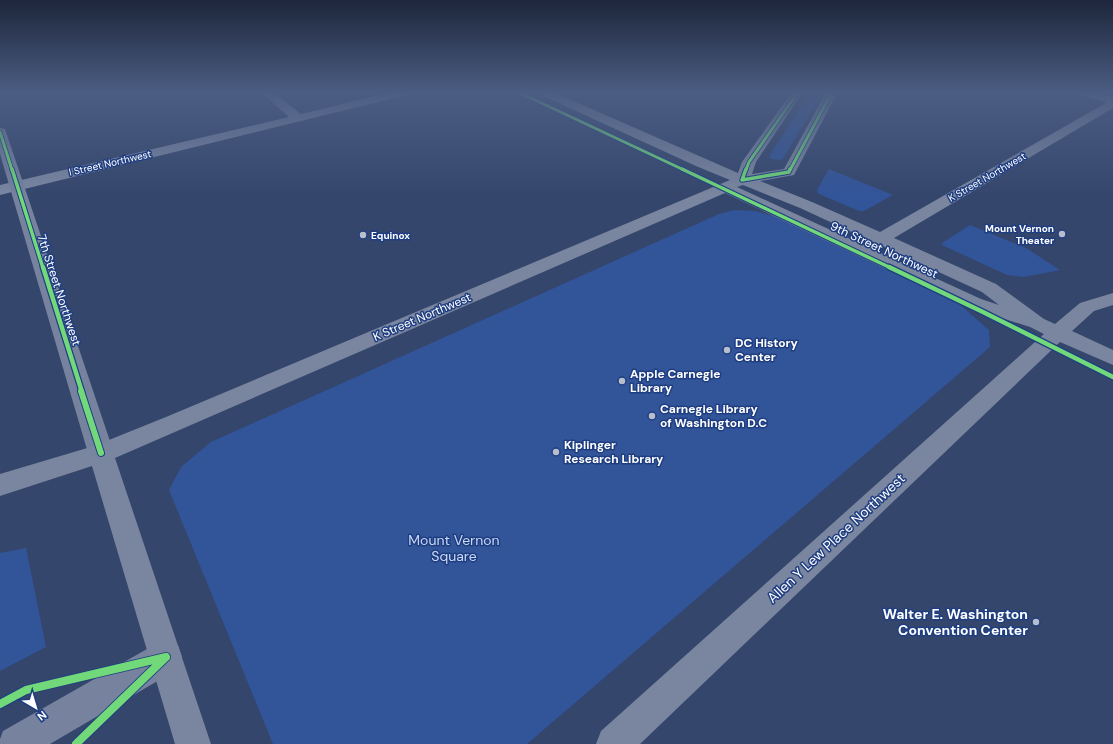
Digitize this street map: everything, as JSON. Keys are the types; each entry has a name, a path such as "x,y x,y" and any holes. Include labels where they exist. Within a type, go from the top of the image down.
{"main road":[{"name":"9th Street Northwest","path":"615,127 974,303 1047,327 1113,358"},
{"path":"733,184 774,127"},
{"name":"K Street Northwest","path":"0,485 101,453 733,184 789,172 813,127"},
{"name":"K Street Northwest","path":"882,239 1071,127"},
{"name":"7th Street Northwest","path":"0,132 8,188 101,453 193,744"},
{"name":"9th Street Northwest","path":"733,184 806,205 990,288 1047,327"},
{"name":"Allen Y Lew Place Northwest","path":"614,744 1047,327 1086,307 1113,300"},
{"path":"16,744 166,657"}],"street":[{"name":"I Street Northwest","path":"8,188 262,127"}],"green space":[{"path":"788,127 802,127 782,160 771,159 769,156"},
{"path":"829,169 893,195 864,211 859,211 819,194 817,190"},
{"name":"Mount Vernon Square","path":"734,210 755,211 777,217 957,302 989,330 990,347 527,744 273,744 169,490 181,467 211,442 719,214"},
{"path":"970,225 1026,248 1060,270 1024,277 1007,275 942,245 942,243"},
{"path":"26,548 46,647 0,671 0,553"}],"cycle path":[{"path":"591,127 983,312 1113,377"},
{"path":"742,180 749,162 774,127"},
{"path":"742,180 789,172 813,127"},
{"path":"0,132 101,453"},
{"path":"0,704 26,690 166,657"},
{"path":"76,744 166,657"}],"place":[{"name":"Mount Vernon Theater","path":"1062,234"},
{"name":"Equinox","path":"363,235"},
{"name":"DC History Center","path":"727,350"},
{"name":"Apple Carnegie Library","path":"622,381"},
{"name":"Carnegie Library of Washington D.C","path":"652,416"},
{"name":"Kiplinger Research Library","path":"556,452"},
{"name":"Walter E. Washington Convention Center","path":"1036,622"}]}
